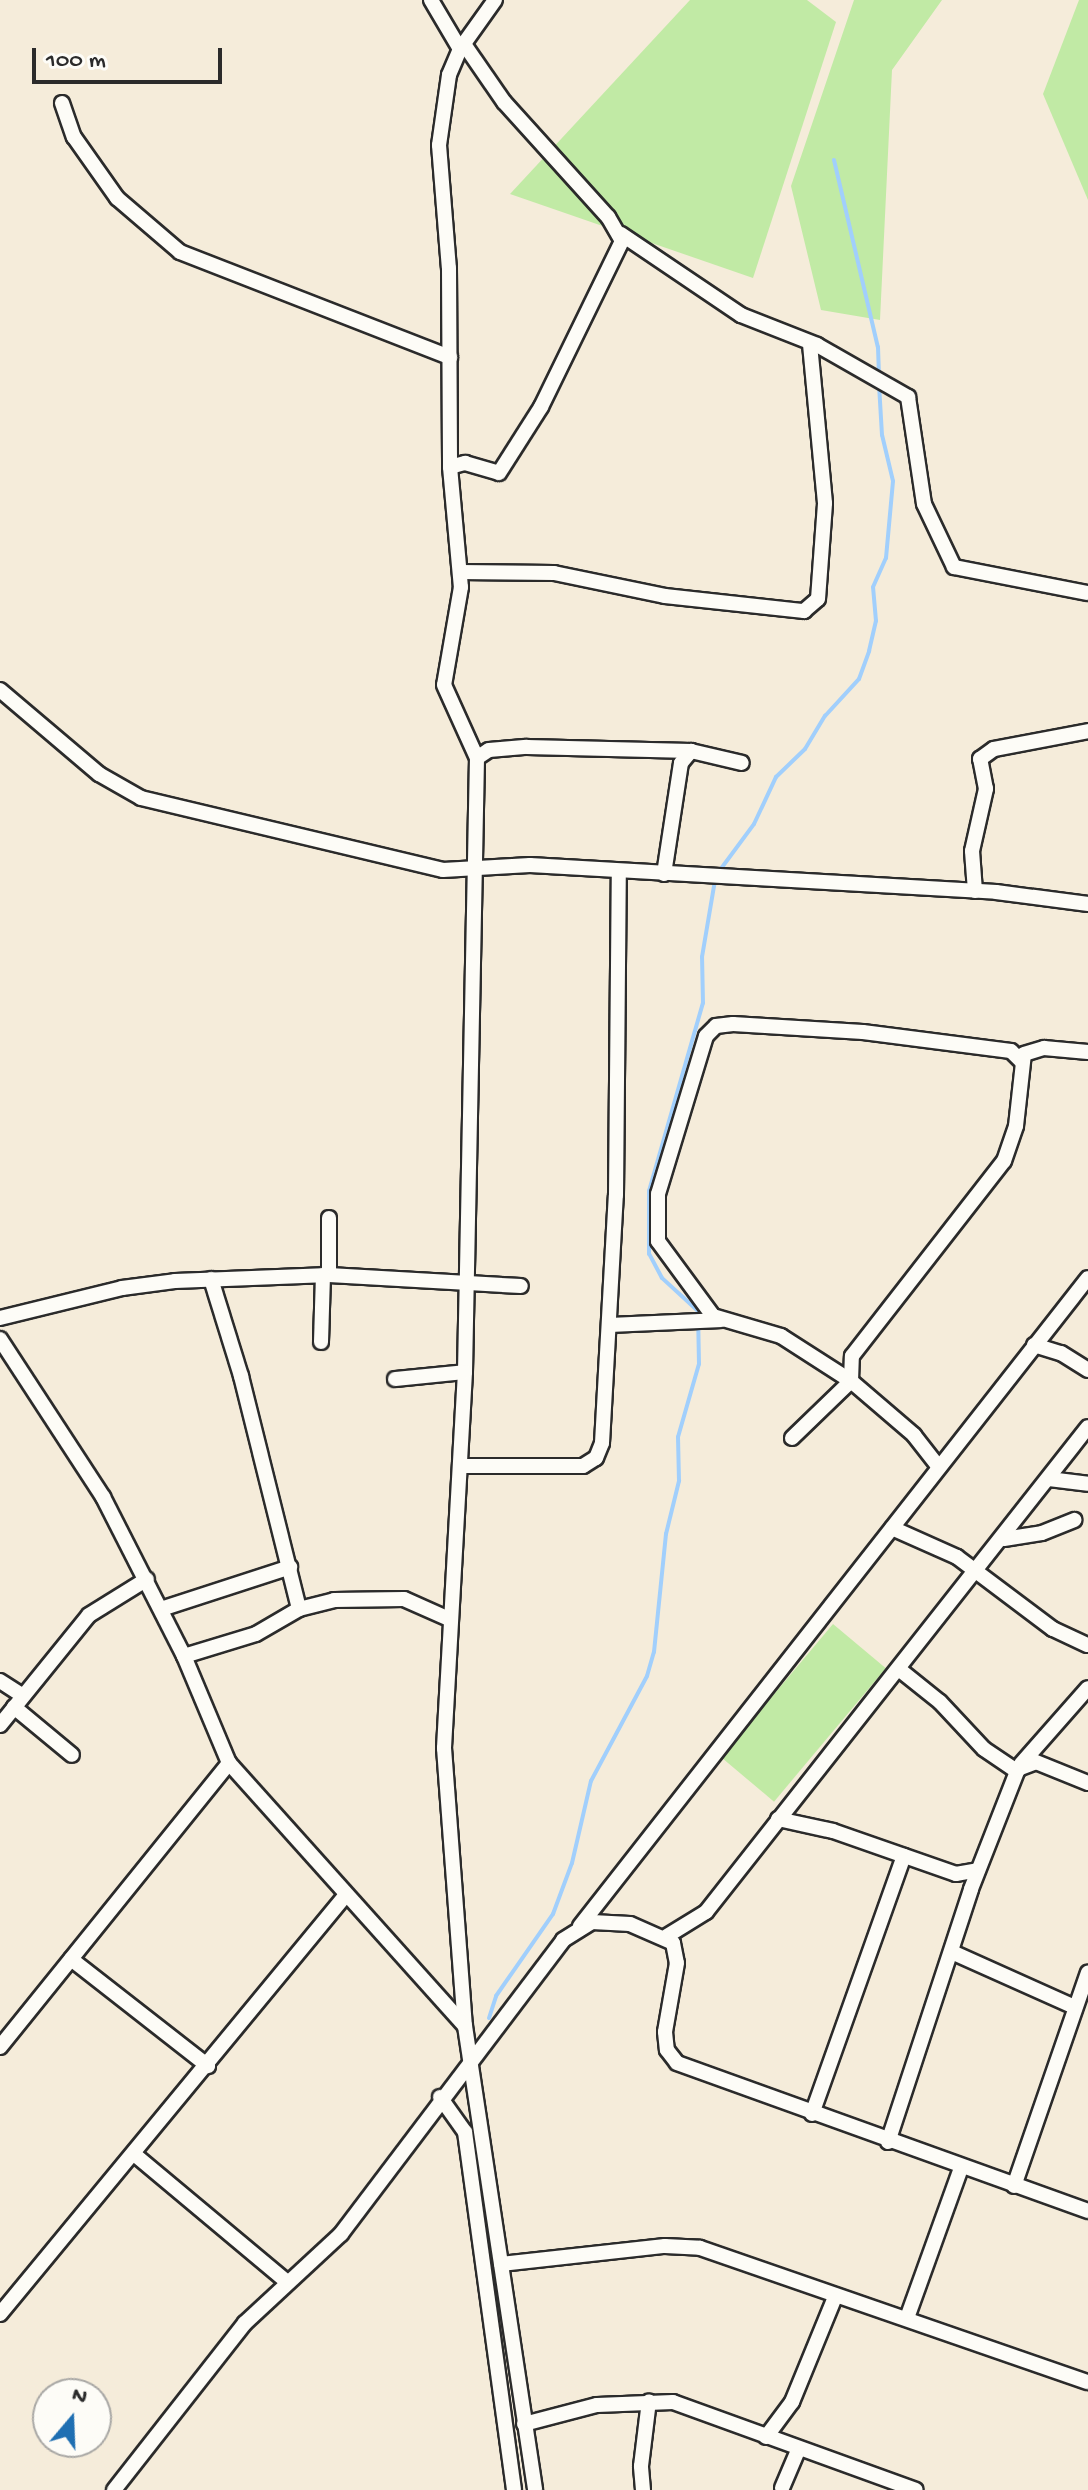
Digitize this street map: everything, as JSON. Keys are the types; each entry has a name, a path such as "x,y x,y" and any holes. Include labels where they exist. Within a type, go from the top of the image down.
{"street":[{"path":"431,0 462,47 540,146 621,234 741,315 810,343 908,397 924,504 952,565 1088,593"},
{"path":"495,0 462,47 449,75 439,145 450,357 450,467 460,572 444,685 477,758 465,1372 444,1748 465,2026 535,2490"},
{"path":"62,103 74,137 108,185 142,223 180,252 450,357"},
{"path":"450,467 465,463 499,473 541,407 618,256 621,234"},
{"path":"460,572 554,573 665,596 804,611 818,599 825,503 810,343"},
{"path":"0,690 99,774 141,798 431,867 530,865 975,891 1088,904"},
{"path":"975,891 972,851 986,789 979,760 994,749 1088,731"},
{"path":"477,758 504,747 691,751 742,763"},
{"path":"664,874 682,761 691,751"},
{"path":"460,1466 569,1468 592,1462 606,1419 611,1325 619,872"},
{"path":"721,1320 664,1252 656,1222 658,1194 689,1080 712,1029 733,1024 863,1032 996,1048 1011,1051 1021,1061"},
{"path":"792,1438 851,1381 852,1356 1004,1161 1016,1126 1024,1054 1044,1048 1088,1052"},
{"path":"321,1342 329,1218"},
{"path":"0,1318 122,1288 211,1279 326,1275 465,1279 521,1286"},
{"path":"114,2490 221,2351 287,2282 341,2234 530,1979 580,1927 1088,1278"},
{"path":"211,1279 299,1609"},
{"path":"611,1325 721,1320 781,1336 851,1381 914,1435 938,1466"},
{"path":"0,1339 52,1412 147,1579 184,1656 229,1763 345,1896 465,2026"},
{"path":"1034,1345 1061,1353 1088,1370"},
{"path":"395,1379 465,1372"},
{"path":"580,1927 618,1921 667,1936 706,1912 980,1571 1088,1427"},
{"path":"1049,1479 1088,1484"},
{"path":"1004,1539 1042,1533 1074,1520"},
{"path":"892,1528 980,1571 1053,1629 1088,1645"},
{"path":"161,1609 290,1567"},
{"path":"0,1725 89,1615 147,1579"},
{"path":"184,1656 256,1634 299,1609 334,1600 395,1598 449,1619"},
{"path":"900,1670 940,1702 979,1744 1019,1768"},
{"path":"0,1681 72,1755"},
{"path":"888,2142 954,1953 971,1889 1019,1768 1088,1688"},
{"path":"1019,1768 1036,1762 1088,1783"},
{"path":"0,2047 172,1826 229,1763"},
{"path":"778,1819 833,1831 956,1874 971,1889"},
{"path":"812,2114 904,1856"},
{"path":"956,1874 978,1870"},
{"path":"2,2306 208,2066 345,1896"},
{"path":"667,1936 677,1960 665,2032 675,2062 888,2142 1088,2211"},
{"path":"954,1953 1075,2007"},
{"path":"71,1959 208,2066"},
{"path":"1014,2186 1088,1972"},
{"path":"440,2097 465,2132 491,2298 503,2438 514,2490"},
{"path":"134,2154 287,2282"},
{"path":"907,2318 961,2168"},
{"path":"501,2264 679,2245 720,2254 835,2297 907,2318 1088,2382"},
{"path":"766,2437 792,2402 835,2297"},
{"path":"524,2424 597,2405 649,2401 683,2404 916,2490"},
{"path":"643,2490 641,2456 649,2401"},
{"path":"782,2488 799,2448"}],"green space":[{"path":"690,0 807,0 836,22 753,278 510,194"},
{"path":"854,0 942,0 892,70 880,320 821,310 791,186"},
{"path":"1079,0 1088,0 1088,200 1043,94"},
{"path":"833,1624 886,1668 774,1802 721,1757"}],"waterway":[{"path":"834,160 878,347 879,375"},
{"path":"720,870 754,824 776,777 805,749 825,716 859,679 869,651 876,621 873,587 886,558 893,481 882,435 879,384"},
{"path":"489,2018 496,1996 553,1914 572,1863 591,1781 647,1676 654,1652 666,1534 679,1481 678,1437 699,1364 698,1311 662,1278 649,1254 649,1191 703,1003 702,957 715,880"}]}
